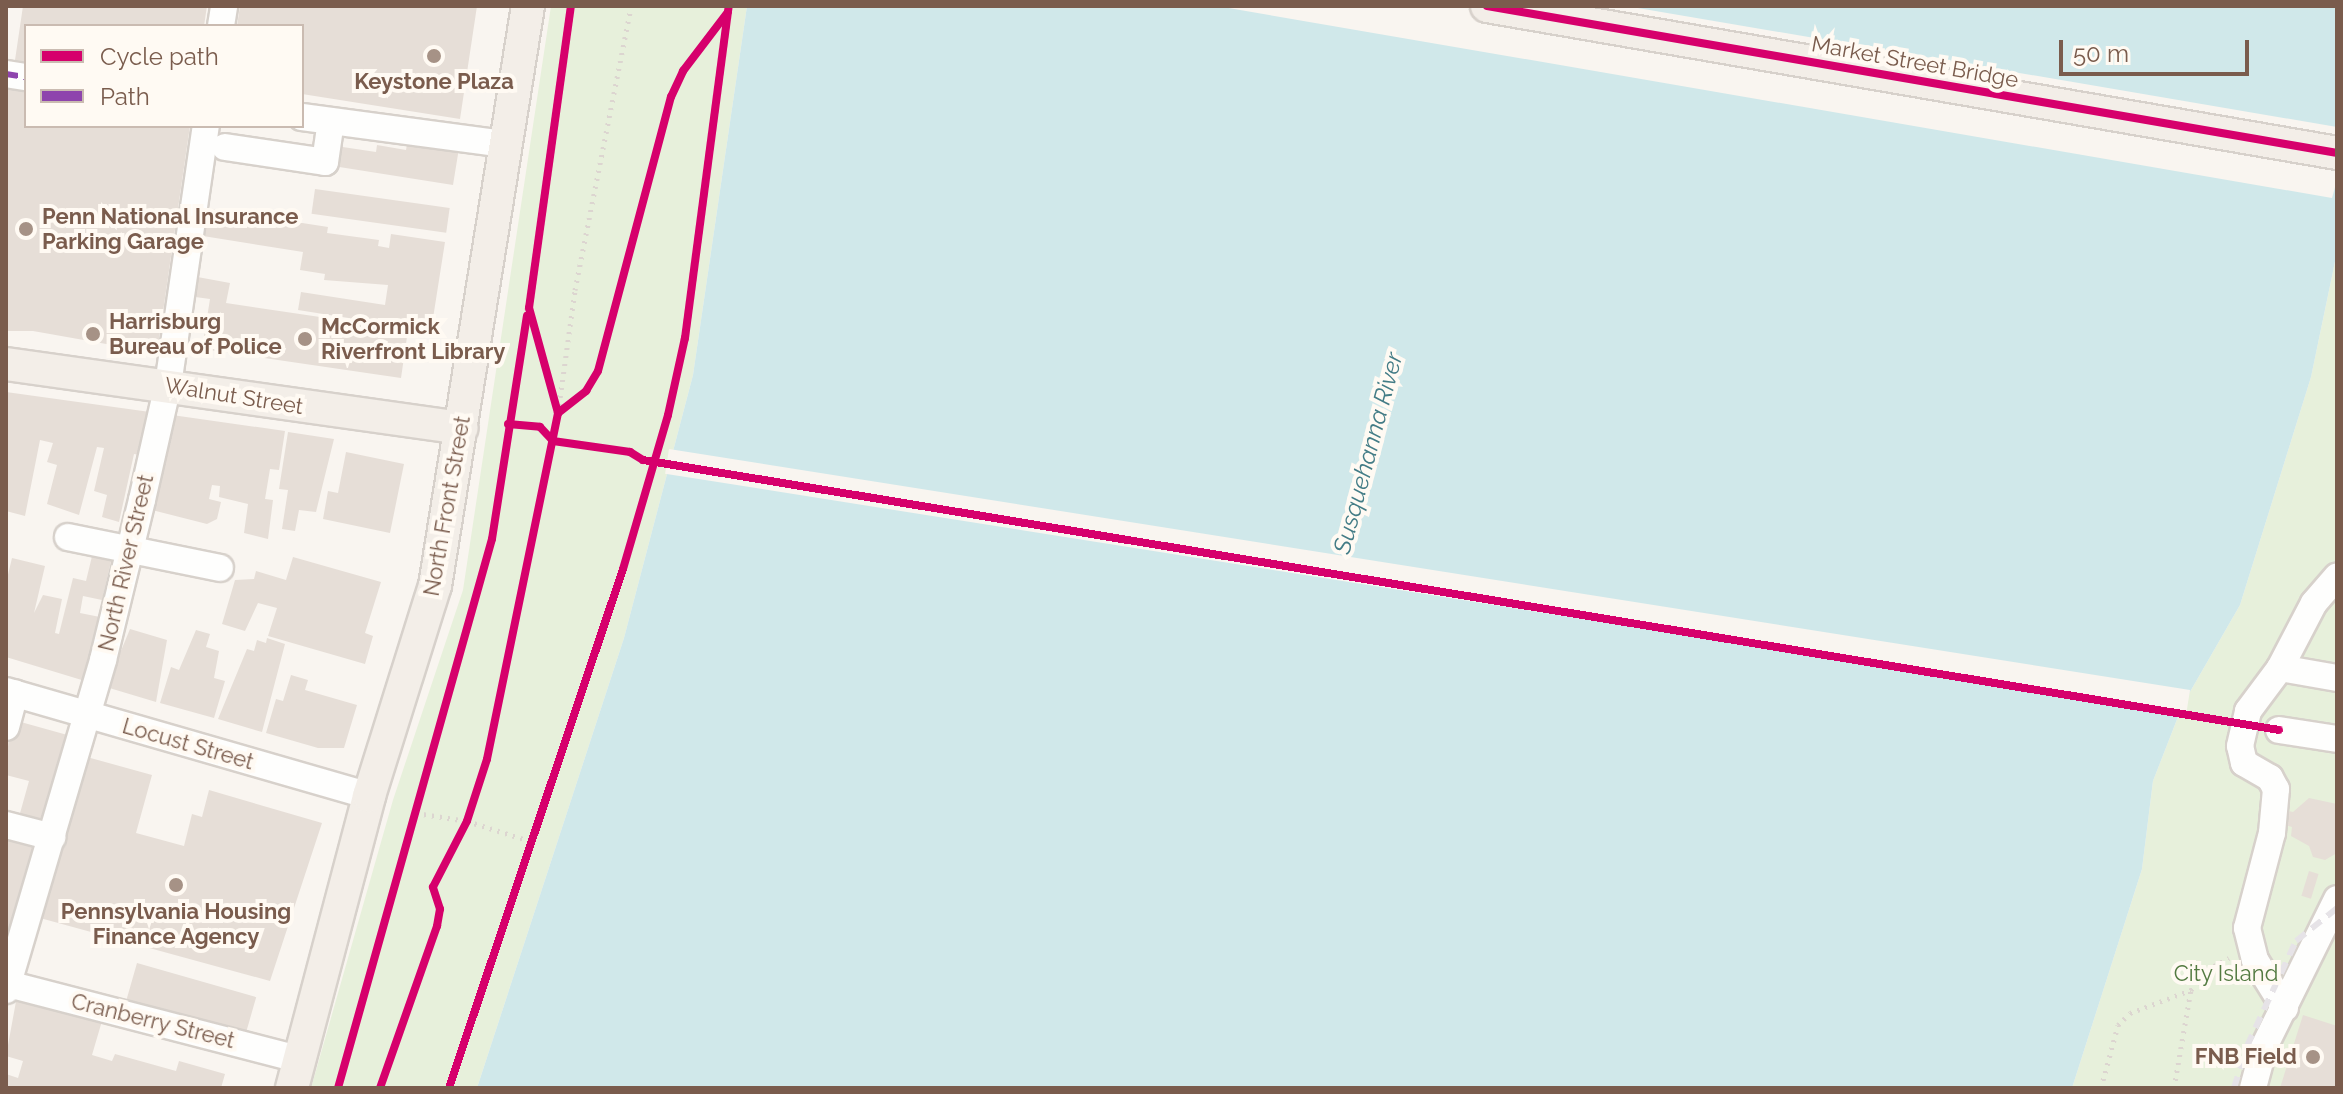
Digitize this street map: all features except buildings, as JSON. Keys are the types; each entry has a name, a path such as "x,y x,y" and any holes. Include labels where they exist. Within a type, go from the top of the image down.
{"main road":[{"name":"North Front Street","path":"295,1073 369,796 435,586 528,6"},
{"name":"Market Street Bridge","path":"1487,6 2337,153"},
{"name":"Walnut Street","path":"6,364 462,428"}],"street":[{"path":"304,117 505,144"},
{"path":"225,147 325,162 331,121"},
{"name":"North River Street","path":"7,987 87,714 168,385 206,128"},
{"path":"68,537 220,568"},
{"path":"2285,1008 2253,950 2247,928 2278,801 2270,778 2244,763 2240,746 2248,711 2280,668 2314,603 2337,577"},
{"path":"2280,668 2337,678"},
{"path":"6,727 11,692"},
{"name":"Locust Street","path":"11,692 369,796"},
{"path":"2279,730 2337,739"},
{"path":"6,825 52,837"},
{"path":"2253,1088 2264,1047 2337,899"},
{"path":"2310,955 2337,932"},
{"name":"Cranberry Street","path":"7,987 295,1073"}],"path":[{"path":"555,427 586,230 631,6"},
{"path":"550,381 558,413"},
{"path":"558,413 575,400"},
{"path":"412,827 420,800"},
{"path":"461,830 471,808"},
{"path":"416,813 467,821 534,840 528,856"},
{"path":"2101,1088 2124,1019 2191,990 2207,970 2253,950"},
{"path":"2174,1088 2191,990"}],"green space":[{"path":"551,6 747,6 693,375 624,638 477,1088 311,1088 393,800 463,590"},
{"name":"City Island","path":"2337,252 2337,1088 2072,1088 2142,869 2153,781 2183,704 2240,605 2311,377"}],"water":[{"name":"Susquehanna River","path":"747,6 2337,6 2337,252 2311,377 2240,605 2183,704 2153,781 2142,869 2072,1088 477,1088 624,638 693,375"}],"pier":[{"path":"1217,6 1626,6 2337,127 2337,180 2332,198"},
{"path":"669,449 2190,690 2186,715 665,474"}],"railway":[{"path":"2234,1088 2247,1046 2296,941 2337,908"}],"marked path":[{"path":"6,74 24,77"}],"cycle path":[{"path":"380,1088 437,926 440,909 433,887 467,821 487,759 558,413 529,308 571,6"},
{"path":"449,1088 623,569 668,415 685,338 729,6"},
{"path":"1487,6 2337,153"},
{"path":"558,413 586,391 598,371 671,97 683,71 728,12"},
{"path":"338,1088 492,539 527,316"},
{"path":"508,424 540,427 553,441 630,452 643,460 2279,730"}],"place":[{"name":"Keystone Plaza","path":"434,56"},
{"name":"Penn National Insurance Parking Garage","path":"26,229"},
{"name":"Harrisburg Bureau of Police","path":"93,334"},
{"name":"McCormick Riverfront Library","path":"305,339"},
{"name":"Pennsylvania Housing Finance Agency","path":"176,885"},
{"name":"FNB Field","path":"2313,1057"}]}
